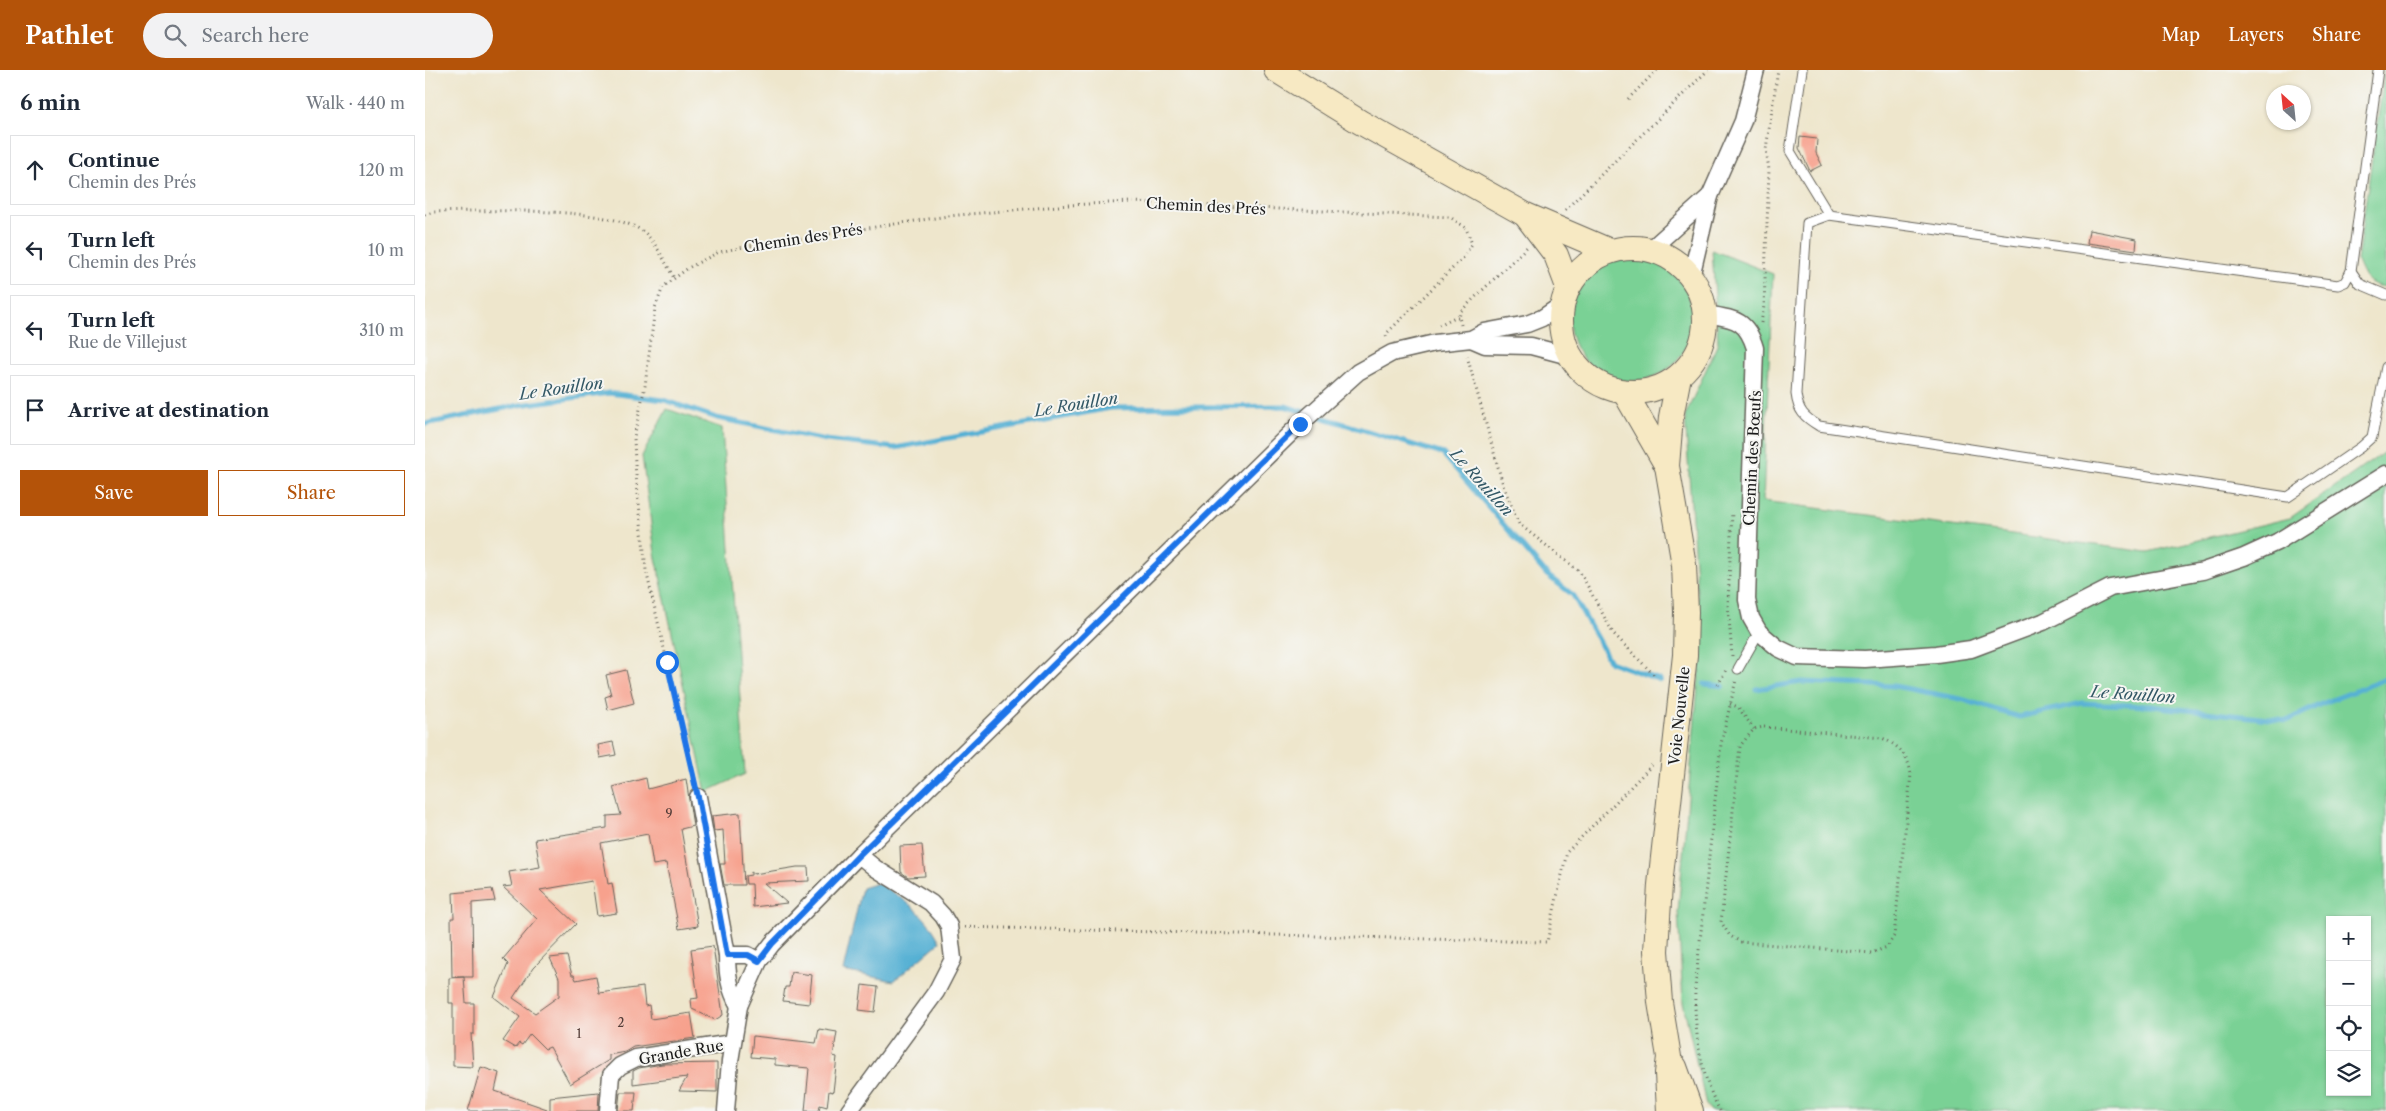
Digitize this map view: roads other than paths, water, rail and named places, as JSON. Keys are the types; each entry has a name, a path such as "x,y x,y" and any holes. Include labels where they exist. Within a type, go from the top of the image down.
{"main road":[{"path":"1276,70 1352,117 1526,215 1609,251"},
{"path":"1526,215 1556,255 1564,296 1560,322 1562,339 1569,356 1583,374 1603,386 1625,393 1644,392 1663,386 1679,376 1691,363 1700,348 1705,331 1705,314 1700,293 1691,277 1673,259 1651,249 1630,247 1609,251 1593,259 1578,272 1564,296"},
{"name":"Voie Nouvelle","path":"1669,1111 1667,1073 1669,1057 1660,1002 1657,950 1660,885 1685,655 1684,565 1667,466 1671,417 1679,376"},
{"path":"1625,393 1667,466"},
{"name":"Voie Nouvelle","path":"1669,1057 1677,1070 1691,1111"}],"street":[{"path":"1691,277 1710,196 1743,121 1757,70"},
{"path":"1651,249 1710,196"},
{"path":"726,1111 732,1043 739,1006 759,961 772,944 859,855 1300,424 1358,372 1392,353 1435,343 1471,339 1485,332 1527,324 1542,318 1564,296"},
{"name":"Chemin des Bœufs","path":"1705,314 1734,319 1743,324 1751,334 1755,348 1756,364 1746,576 1747,600 1751,618 1759,632"},
{"path":"1471,339 1485,345 1531,346 1569,356"},
{"path":"1759,632 1778,648 1797,657 1811,659 1865,659 1936,654 1971,648 2043,622 2110,588 2203,572 2245,557 2277,542 2386,474"},
{"path":"698,797 727,955 727,973 732,994 739,1006"},
{"path":"849,1111 936,992 947,974 953,959 949,926 943,916 931,903 875,868 859,855"},
{"path":"727,955 748,955 759,961"},
{"name":"Grande Rue","path":"608,1111 611,1075 620,1066 636,1058 732,1043"}],"lane":[{"path":"1801,70 1790,152 1829,214"},
{"path":"2378,70 2351,271 2345,282 2338,285 1829,214 1807,223 1797,394 1798,407 1805,418 1819,426 2288,496 2361,447 2372,436 2386,367"},
{"path":"2351,271 2360,284 2386,295"},
{"path":"1738,669 1759,632"}],"water":[{"path":"878,883 906,901 921,915 940,942 894,981 843,971 862,888"}],"waterway":[{"name":"Le Rouillon","path":"425,424 520,405 609,393 664,400 717,418 826,440 895,448 1111,408 1285,406 1443,454 1547,575 1573,595 1610,662 1660,680"},
{"name":"Le Rouillon","path":"1756,689 1802,682 1894,686 1961,699 2019,717 2082,703 2151,706 2287,721 2321,704 2386,679"},
{"name":"Le Rouillon","path":"1704,684 1723,686"}]}
